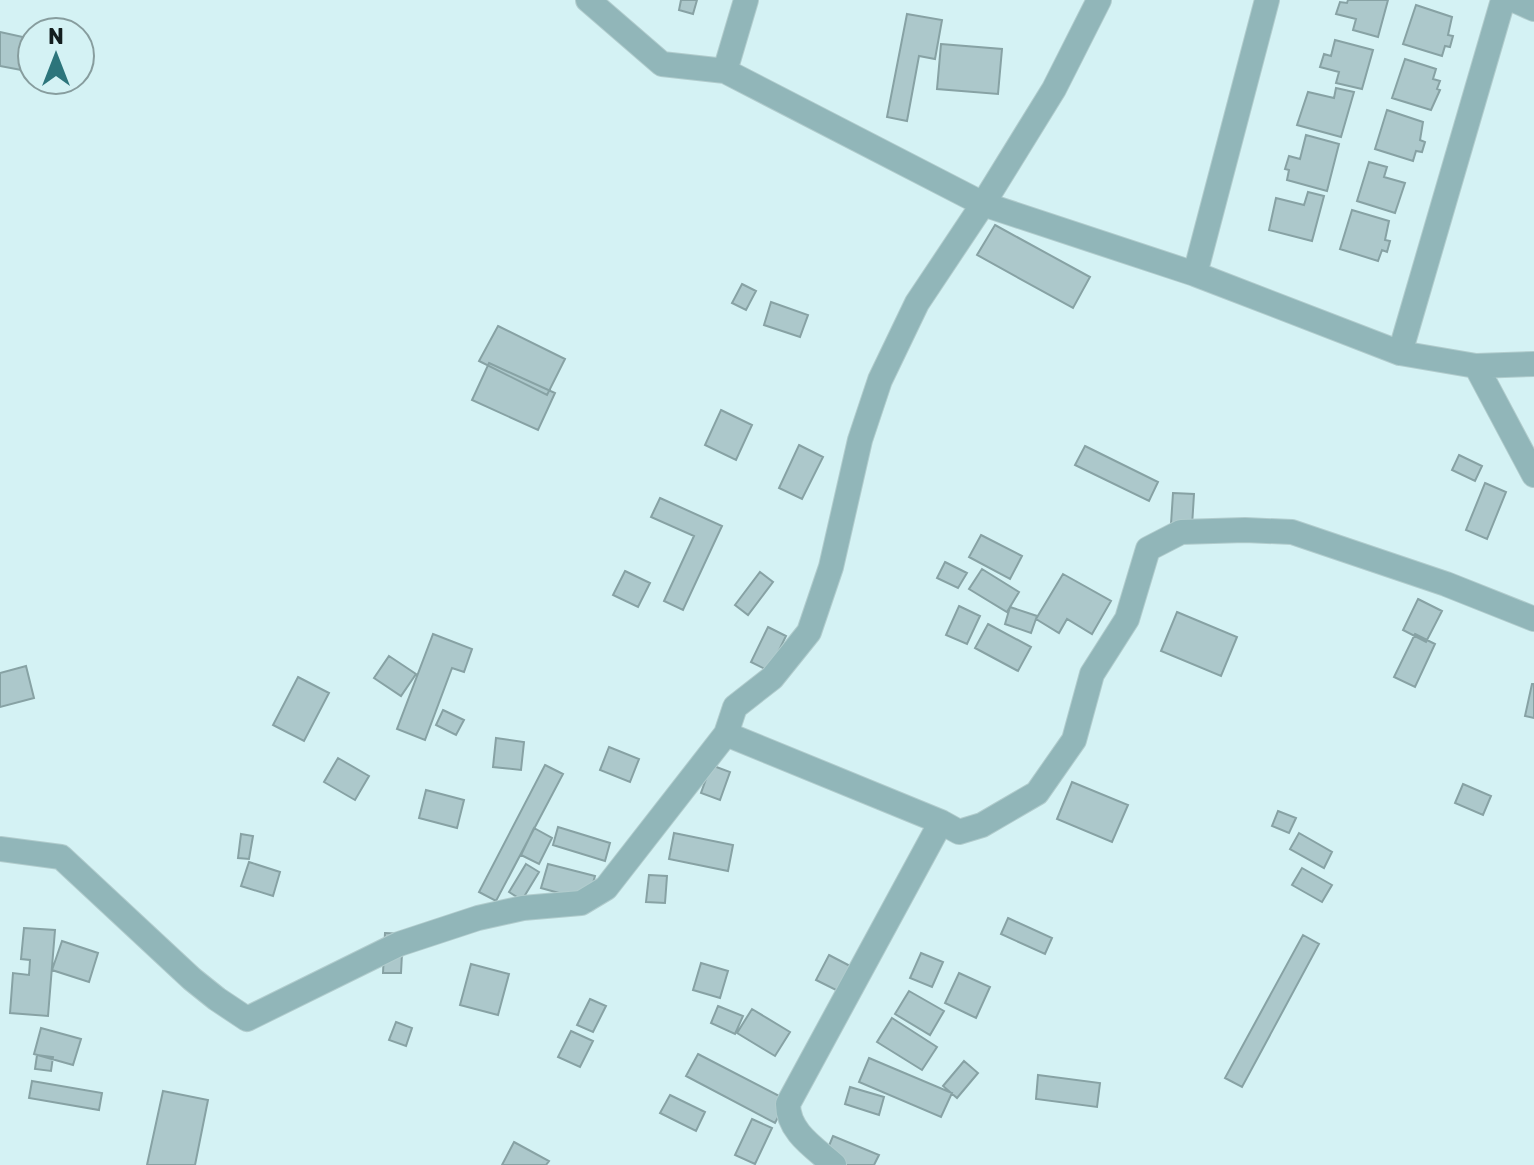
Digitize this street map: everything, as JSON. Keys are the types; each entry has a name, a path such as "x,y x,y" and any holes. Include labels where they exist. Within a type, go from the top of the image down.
{"street":[{"path":"588,0 662,64 725,71 983,204 1195,274 1400,353 1476,366 1534,364"},
{"path":"725,71 746,0"},
{"path":"0,849 61,857 192,979 247,1019 399,944 523,908 581,903 606,888 726,734 735,707 772,678 809,632 831,567 860,440 880,380 917,303 1054,89 1099,0"},
{"path":"1195,274 1267,0"},
{"path":"1400,353 1503,0"},
{"path":"1514,0 1534,9"},
{"path":"1476,366 1534,475"},
{"path":"726,734 959,832 982,825 1037,793 1074,740 1092,674 1127,619 1148,549 1181,532 1292,532 1446,584 1534,619"},
{"path":"834,1165 795,1129 788,1115 788,1104 941,822"}],"building":[{"path":"681,0 697,0 693,14 679,10"},
{"path":"1348,0 1388,0 1378,37 1353,30 1356,19 1336,14 1340,2 1347,3"},
{"path":"1416,5 1452,17 1448,35 1453,36 1450,47 1445,46 1442,56 1403,44"},
{"path":"907,14 942,20 935,59 919,56 907,121 887,117"},
{"path":"0,32 16,36 16,69 0,66"},
{"path":"1335,40 1373,50 1362,89 1336,83 1339,72 1320,67 1324,54 1331,56"},
{"path":"941,44 1002,49 998,94 937,89"},
{"path":"1405,59 1436,69 1433,79 1440,81 1437,89 1440,90 1431,110 1392,98"},
{"path":"1336,88 1354,92 1341,137 1297,125 1308,92 1334,98"},
{"path":"1387,110 1423,122 1420,140 1425,142 1422,152 1416,151 1413,161 1375,149"},
{"path":"1306,135 1339,144 1327,191 1287,180 1289,170 1285,169 1289,156 1300,159"},
{"path":"1369,162 1387,167 1384,177 1405,183 1395,213 1357,201"},
{"path":"1308,192 1324,196 1312,241 1269,230 1276,198 1304,205"},
{"path":"1352,210 1389,221 1385,240 1390,241 1387,252 1382,250 1378,261 1340,249"},
{"path":"995,225 1090,277 1073,308 977,255"},
{"path":"742,284 756,291 746,310 732,303"},
{"path":"771,302 808,315 800,337 764,325"},
{"path":"498,326 565,359 547,395 479,361"},
{"path":"489,363 555,393 538,430 472,400"},
{"path":"721,410 752,425 736,460 705,445"},
{"path":"799,445 823,457 802,499 779,488"},
{"path":"1085,446 1158,482 1149,501 1075,465"},
{"path":"1459,455 1482,466 1475,481 1452,470"},
{"path":"1485,483 1506,492 1487,539 1466,530"},
{"path":"1173,493 1194,494 1192,526 1171,524"},
{"path":"660,498 722,526 683,610 664,601 694,536 651,517"},
{"path":"981,535 1022,556 1010,579 969,557"},
{"path":"945,562 967,573 958,588 937,578"},
{"path":"982,569 1019,592 1007,612 969,589"},
{"path":"625,571 650,583 638,607 613,595"},
{"path":"760,572 773,582 748,615 735,605"},
{"path":"1063,574 1111,601 1092,634 1067,619 1059,633 1036,619"},
{"path":"1418,599 1442,611 1426,642 1403,630"},
{"path":"959,606 980,616 967,644 946,635"},
{"path":"1010,607 1037,616 1031,633 1005,624"},
{"path":"1177,612 1237,637 1221,676 1161,651"},
{"path":"988,624 1031,647 1018,671 975,648"},
{"path":"768,627 786,636 769,671 751,662"},
{"path":"433,634 472,649 464,672 452,668 425,740 397,729"},
{"path":"1415,634 1435,644 1415,687 1394,677"},
{"path":"389,656 416,674 401,696 374,678"},
{"path":"26,666 34,698 0,707 0,673"},
{"path":"298,677 329,693 304,741 273,725"},
{"path":"1534,684 1534,718 1525,716"},
{"path":"443,710 464,720 456,735 436,725"},
{"path":"496,738 524,742 521,770 493,767"},
{"path":"609,747 639,759 630,782 600,770"},
{"path":"338,758 369,776 355,800 324,782"},
{"path":"545,765 563,774 496,901 479,892"},
{"path":"711,765 730,772 720,800 701,793"},
{"path":"1072,782 1128,805 1112,842 1057,819"},
{"path":"1463,784 1491,796 1483,815 1455,803"},
{"path":"426,790 464,800 457,828 419,818"},
{"path":"1278,811 1296,818 1289,833 1272,826"},
{"path":"558,827 610,843 605,861 553,845"},
{"path":"534,828 552,838 539,864 521,855"},
{"path":"674,833 733,845 728,871 669,859"},
{"path":"1299,833 1332,852 1324,868 1290,849"},
{"path":"241,834 253,836 249,859 238,858"},
{"path":"249,862 280,872 273,896 241,886"},
{"path":"526,864 539,872 522,900 509,892"},
{"path":"548,864 595,876 588,901 541,888"},
{"path":"1302,868 1332,885 1322,902 1292,885"},
{"path":"649,875 667,876 665,903 646,902"},
{"path":"1008,918 1052,938 1045,954 1001,934"},
{"path":"24,928 55,930 48,1016 10,1013 13,973 29,975 30,960 21,959"},
{"path":"385,933 403,934 401,973 383,973"},
{"path":"1303,935 1319,944 1242,1087 1225,1078"},
{"path":"62,941 98,953 89,982 52,970"},
{"path":"921,953 943,962 932,987 910,978"},
{"path":"829,955 854,968 842,993 816,980"},
{"path":"701,963 728,971 720,998 693,990"},
{"path":"471,964 509,974 498,1015 460,1005"},
{"path":"959,973 990,987 976,1018 945,1003"},
{"path":"909,991 944,1011 930,1035 895,1014"},
{"path":"590,999 606,1006 593,1032 577,1025"},
{"path":"718,1006 743,1016 735,1034 711,1023"},
{"path":"752,1009 790,1032 775,1056 737,1033"},
{"path":"892,1018 937,1047 922,1070 877,1042"},
{"path":"396,1022 412,1028 406,1046 389,1040"},
{"path":"41,1028 81,1039 73,1065 34,1054"},
{"path":"571,1031 593,1041 580,1067 558,1057"},
{"path":"698,1054 787,1100 775,1123 686,1076"},
{"path":"37,1055 53,1057 51,1071 35,1069"},
{"path":"869,1058 952,1093 941,1117 859,1082"},
{"path":"964,1061 978,1073 957,1098 943,1086"},
{"path":"1038,1075 1100,1083 1097,1107 1036,1099"},
{"path":"32,1081 102,1093 99,1110 29,1098"},
{"path":"850,1087 884,1097 879,1115 845,1104"},
{"path":"163,1091 208,1100 195,1165 147,1165"},
{"path":"670,1095 705,1112 696,1131 660,1113"},
{"path":"752,1119 772,1128 755,1164 735,1155"},
{"path":"833,1136 879,1155 874,1165 821,1165"},
{"path":"514,1142 549,1161 546,1165 502,1165"}]}
